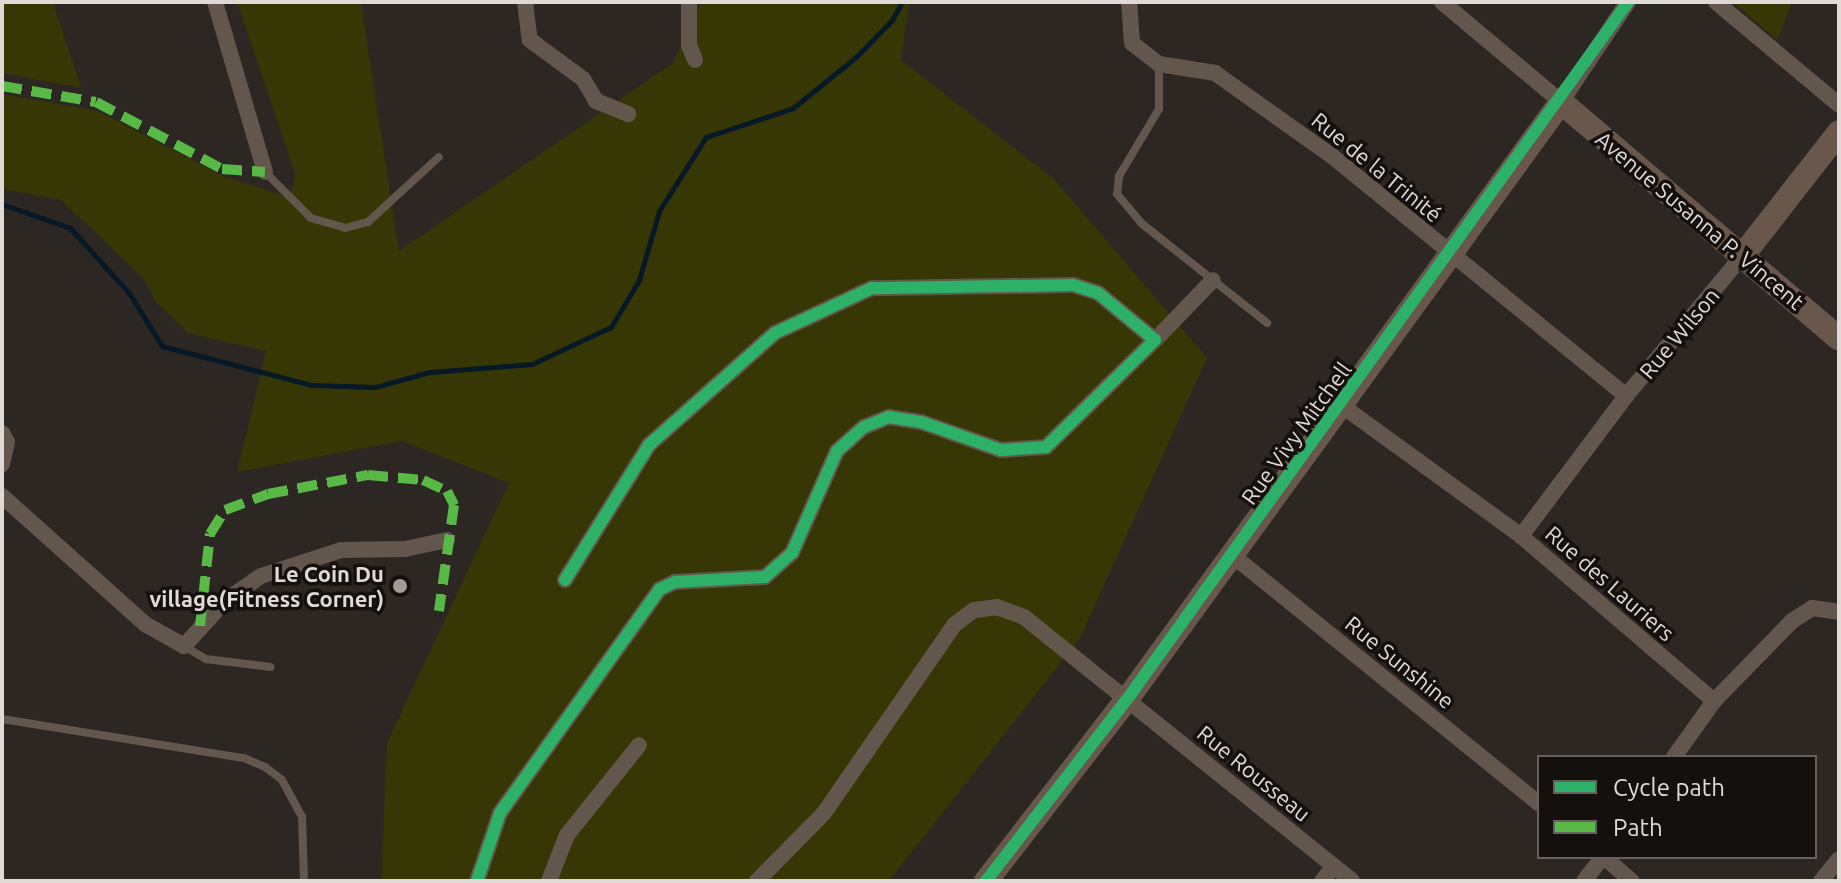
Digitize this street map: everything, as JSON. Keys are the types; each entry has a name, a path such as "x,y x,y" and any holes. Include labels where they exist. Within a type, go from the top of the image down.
{"street":[{"path":"215,2 265,172"},
{"path":"525,2 530,40 583,79 596,101 628,114"},
{"path":"689,2 689,45 695,60"},
{"path":"1129,2 1132,43 1159,64"},
{"path":"1442,2 1561,102"},
{"name":"Rue Vivy Mitchell","path":"986,881 1128,698 1561,102 1628,2"},
{"path":"1716,2 1839,105"},
{"name":"Rue de la Trinité","path":"1159,64 1215,73 1332,156 1626,396"},
{"name":"Avenue Susanna P. Vincent","path":"1561,102 1839,339"},
{"name":"Rue Wilson","path":"1521,536 1626,396 1743,255 1839,132"},
{"path":"477,881 500,813 660,589 675,582 765,577 792,553 837,451 864,427 889,417 921,422 1001,450 1046,447 1213,280"},
{"path":"565,580 649,445 775,333 872,288 1073,285 1098,293 1155,340"},
{"name":"Rue des Lauriers","path":"1341,405 1521,536 1714,701"},
{"path":"2,433 7,442 2,464"},
{"path":"2,496 145,624 184,646 226,600 261,576 341,550 405,549 447,540"},
{"name":"Rue Sunshine","path":"1232,555 1537,802"},
{"name":"Rue Rousseau","path":"757,881 824,813 954,625 974,610 997,607 1024,617 1352,881"},
{"path":"1675,755 1714,701 1792,621 1812,608 1839,612"},
{"path":"549,881 567,835 639,745"},
{"path":"1584,881 1601,859"},
{"path":"1605,859 1632,881"},
{"path":"1821,881 1839,859"},
{"path":"1322,881 1334,866"}],"lane":[{"path":"1159,64 1159,109 1119,176 1117,194 1124,208 1267,323"},
{"path":"265,172 311,218 345,228 368,222 439,157"},
{"path":"184,646 206,659 271,667"},
{"path":"2,719 244,758 265,767 282,780 299,808 304,881"}],"shaded area":[{"path":"2,2 53,2 81,88 2,73"},
{"path":"237,2 361,2 399,251 673,63 701,2 909,2 901,60 1054,179 1207,358 1080,638 889,881 381,881 387,743 509,483 402,441 237,472 266,351 188,333 156,302 144,279 61,200 2,189 2,94 98,111 223,176 291,198 295,173"},
{"path":"1733,2 1792,2 1777,40"}],"waterway":[{"path":"2,204 70,228 129,293 162,346 312,385 375,387 430,372 532,364 611,327 639,280 659,211 706,137 793,108 856,57 892,20 902,2"}],"marked path":[{"path":"2,86 96,102 222,169 265,172"},
{"path":"200,626 210,534 225,510 268,494 368,475 423,480 447,491 454,505 439,611"}],"cycle path":[{"path":"986,881 1128,698 1628,2"},
{"path":"477,881 500,813 660,589 675,582 765,577 792,553 837,451 864,427 889,417 921,422 1001,450 1046,447 1155,340 1098,293 1073,285 872,288 775,333 649,445 565,580"}],"place":[{"name":"Le Coin Du village(Fitness Corner)","path":"400,586"}]}
